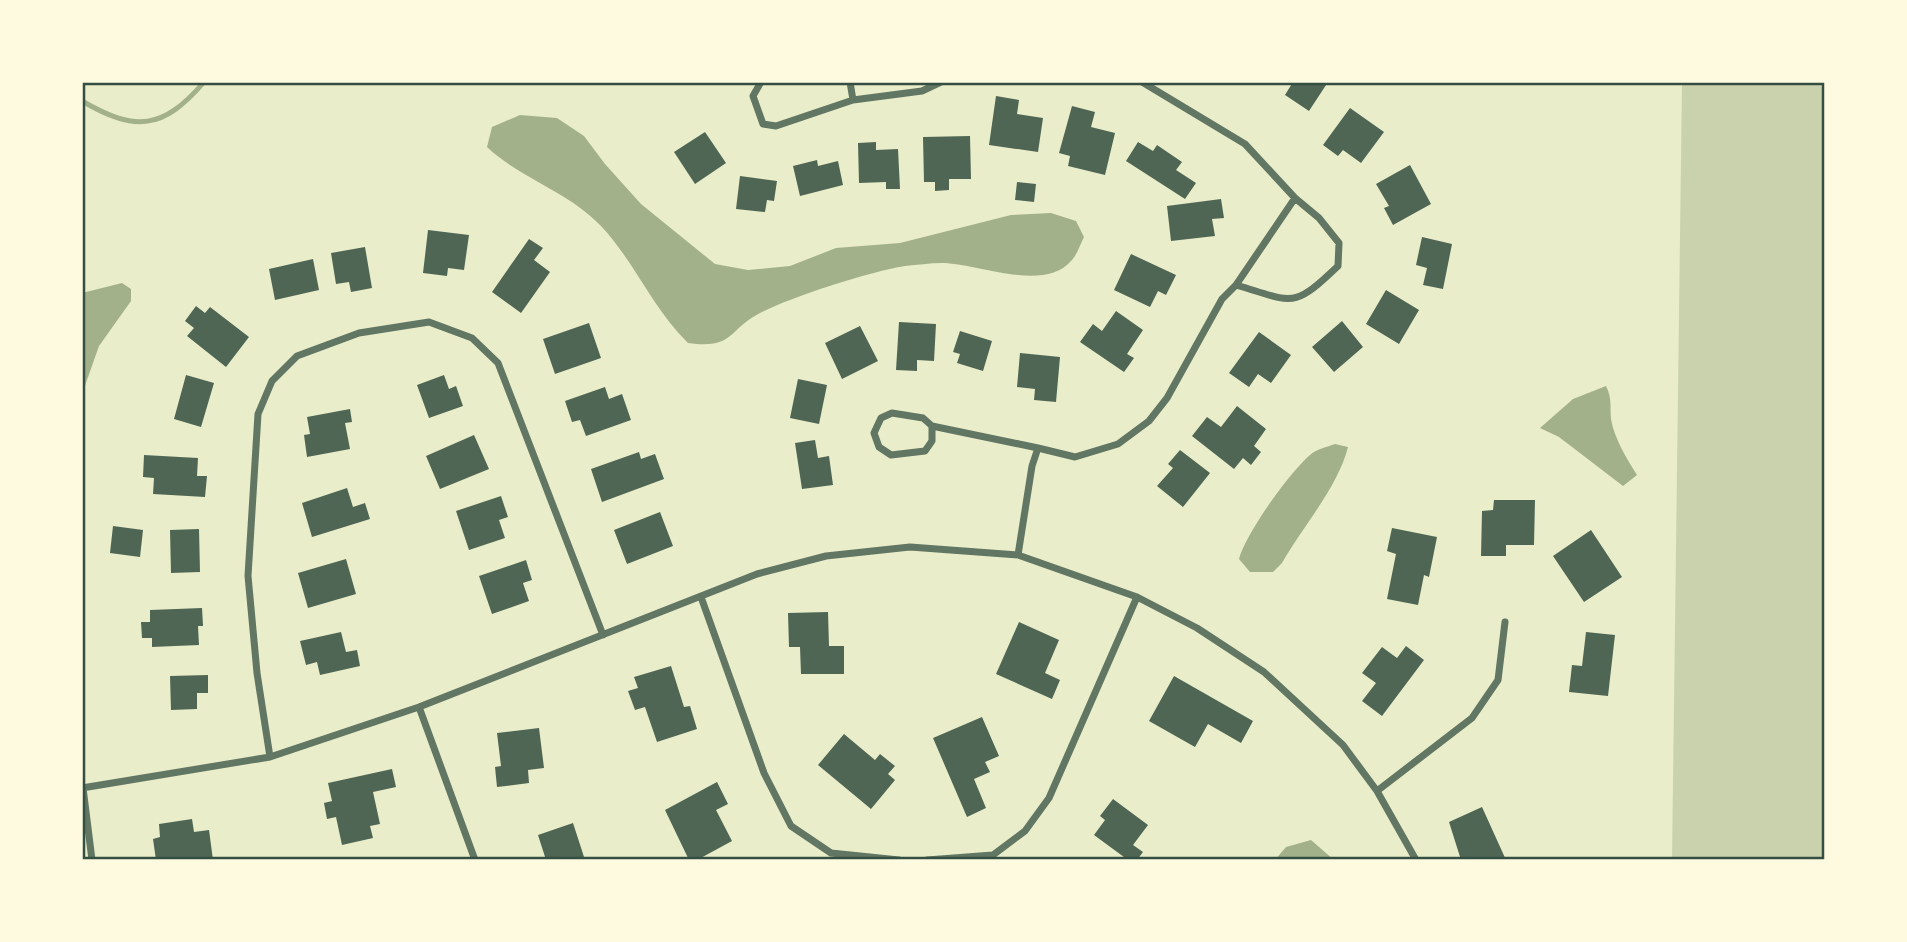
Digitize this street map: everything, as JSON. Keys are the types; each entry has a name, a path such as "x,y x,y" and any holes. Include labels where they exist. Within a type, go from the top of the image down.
{"street":[{"path":"761,82 753,96 763,124 776,126 853,100 922,91 941,82"},
{"path":"850,82 853,100"},
{"path":"1142,82 1245,144 1295,198 1319,218 1339,243 1338,266 1307,296 1288,300 1236,285"},
{"path":"932,426 932,441 925,451 906,455 891,455 879,447 874,433 881,418 892,413 923,418 932,426 1075,457 1118,444 1149,421 1167,398 1222,299 1236,285 1295,198"},
{"path":"270,757 257,673 247,576 258,414 272,381 297,356 359,332 429,322 472,338 498,363 603,635"},
{"path":"1018,555 1032,466 1038,448"},
{"path":"92,860 83,788 270,757 419,707 757,574 826,556 910,547 1018,555 1137,597 1197,628 1264,672 1343,745 1377,791 1416,860"},
{"path":"701,597 764,773 791,826 831,853 899,860"},
{"path":"928,860 993,855 1025,831 1049,798 1137,597"},
{"path":"1377,791 1472,718 1498,680 1505,622"},
{"path":"419,707 475,860"}],"shaded area":[{"path":"1682,82 1821,82 1825,115 1825,860 1672,860"},
{"path":"520,115 557,118 584,136 641,204 715,264 748,270 790,266 836,248 900,243 1011,215 1051,213 1076,221 1084,237 1071,261 1059,270 1044,275 1009,274 942,263 905,266 852,279 776,306 751,318 730,336 715,343 688,343 664,315 624,254 601,226 574,203 515,168 487,147 492,127"},
{"path":"122,283 131,289 131,301 99,346 82,394 82,293"},
{"path":"1606,386 1615,434 1637,475 1623,486 1559,437 1540,428 1573,399"},
{"path":"1335,444 1348,447 1343,462 1328,492 1282,563 1273,572 1250,572 1239,559 1259,519 1280,489 1310,455"},
{"path":"1311,840 1334,860 1275,860 1286,847"}],"building":[{"path":"1293,82 1328,82 1309,111 1285,95"},
{"path":"996,96 1019,100 1017,114 1043,118 1038,152 989,145"},
{"path":"1072,106 1095,112 1091,127 1115,133 1105,175 1068,166 1070,156 1059,153"},
{"path":"1350,108 1384,132 1361,163 1343,150 1338,156 1323,145"},
{"path":"705,132 726,163 695,184 674,152"},
{"path":"970,136 971,179 949,179 949,190 935,191 935,182 924,182 923,137"},
{"path":"876,142 876,150 898,149 900,189 886,189 886,182 859,183 858,143"},
{"path":"1138,142 1153,151 1157,145 1182,162 1176,170 1196,183 1185,199 1126,161"},
{"path":"817,160 818,166 838,161 843,185 800,196 793,166"},
{"path":"1410,165 1431,204 1393,225 1384,208 1389,206 1376,184"},
{"path":"740,176 777,181 774,201 767,200 765,212 736,209"},
{"path":"1017,182 1036,184 1034,202 1015,200"},
{"path":"1221,199 1224,218 1212,219 1215,236 1171,241 1167,206"},
{"path":"428,230 469,235 464,270 448,268 447,276 423,273"},
{"path":"1422,237 1452,244 1443,289 1423,285 1427,268 1416,265"},
{"path":"529,239 543,248 534,260 550,272 521,313 492,292"},
{"path":"365,247 372,288 351,292 349,282 336,284 331,253"},
{"path":"1131,254 1176,275 1166,295 1158,291 1150,307 1114,290"},
{"path":"313,259 319,290 275,300 269,269"},
{"path":"1386,290 1419,310 1399,344 1366,324"},
{"path":"196,306 205,313 210,307 249,337 226,367 187,336 194,328 185,321"},
{"path":"1116,311 1143,330 1127,354 1134,358 1124,372 1080,342 1093,324 1102,331"},
{"path":"1342,321 1363,347 1334,372 1312,347"},
{"path":"899,322 936,324 934,361 917,360 917,371 896,370"},
{"path":"589,323 601,358 555,374 543,339"},
{"path":"860,326 878,361 842,379 825,343"},
{"path":"960,331 992,341 983,371 957,363 960,354 953,352"},
{"path":"1259,332 1291,355 1271,383 1258,374 1249,387 1229,373"},
{"path":"1020,353 1060,357 1056,402 1034,400 1035,389 1017,387"},
{"path":"186,375 214,383 201,427 174,419"},
{"path":"444,375 449,389 456,386 463,406 429,418 417,385"},
{"path":"798,379 827,385 819,424 790,418"},
{"path":"605,387 609,399 622,394 631,420 586,436 580,420 572,422 565,401"},
{"path":"1237,406 1266,429 1254,446 1261,452 1251,465 1243,458 1234,469 1192,436 1207,417 1221,427"},
{"path":"350,409 352,422 345,423 350,449 307,457 304,435 310,434 307,417"},
{"path":"474,435 489,469 440,489 426,456"},
{"path":"815,440 818,458 829,456 833,485 802,489 795,443"},
{"path":"1180,450 1210,473 1183,507 1157,486 1173,468 1168,464"},
{"path":"639,452 641,459 655,454 664,479 602,502 591,469"},
{"path":"144,455 198,458 197,476 207,476 205,497 153,494 154,478 143,477"},
{"path":"347,488 353,507 365,503 370,519 312,537 302,503"},
{"path":"501,496 508,517 499,520 505,538 469,550 456,511"},
{"path":"1494,500 1535,500 1534,545 1506,545 1506,556 1481,556 1482,511 1493,510"},
{"path":"660,512 673,546 627,564 614,530"},
{"path":"113,526 143,530 140,557 110,553"},
{"path":"1392,528 1437,537 1429,577 1424,575 1418,605 1387,599 1396,554 1387,551"},
{"path":"199,529 200,572 171,573 170,530"},
{"path":"1591,530 1622,577 1584,602 1553,556"},
{"path":"346,559 356,594 308,608 298,573"},
{"path":"526,560 532,580 523,583 529,601 492,614 479,576"},
{"path":"202,608 203,626 198,626 199,645 152,647 152,638 142,638 141,622 150,622 150,610"},
{"path":"828,612 829,646 844,646 844,674 801,674 800,647 789,647 788,613"},
{"path":"1019,622 1059,640 1045,673 1060,680 1052,699 996,674"},
{"path":"341,632 346,652 357,650 360,666 320,675 317,662 306,665 300,641"},
{"path":"1586,632 1615,635 1608,696 1569,692 1572,665 1582,666"},
{"path":"1406,646 1424,660 1382,716 1362,701 1376,683 1362,673 1382,647 1397,658"},
{"path":"671,666 684,707 690,706 697,729 657,742 645,707 635,710 628,691 638,688 634,677"},
{"path":"208,675 208,693 197,693 197,709 171,710 170,676"},
{"path":"1174,676 1253,721 1241,743 1208,724 1195,747 1149,721"},
{"path":"982,717 999,756 985,762 990,772 974,779 986,808 967,817 933,738"},
{"path":"539,728 544,768 528,770 529,783 497,787 495,767 501,766 497,733"},
{"path":"844,734 875,760 880,754 895,766 888,774 895,780 871,809 818,765"},
{"path":"392,769 396,787 373,792 380,824 370,826 373,838 342,845 336,817 327,819 324,803 332,801 328,783"},
{"path":"717,782 728,804 716,810 732,841 697,860 689,860 665,810"},
{"path":"1113,799 1148,825 1133,845 1143,852 1137,860 1128,860 1094,835 1105,820 1100,816"},
{"path":"1482,807 1506,860 1461,860 1449,822"},
{"path":"192,819 194,832 209,830 213,860 156,860 153,839 160,837 159,824"},
{"path":"573,823 585,860 546,860 538,835"}],"waterway":[{"path":"82,101 118,118 148,121 175,110 204,82"}]}
